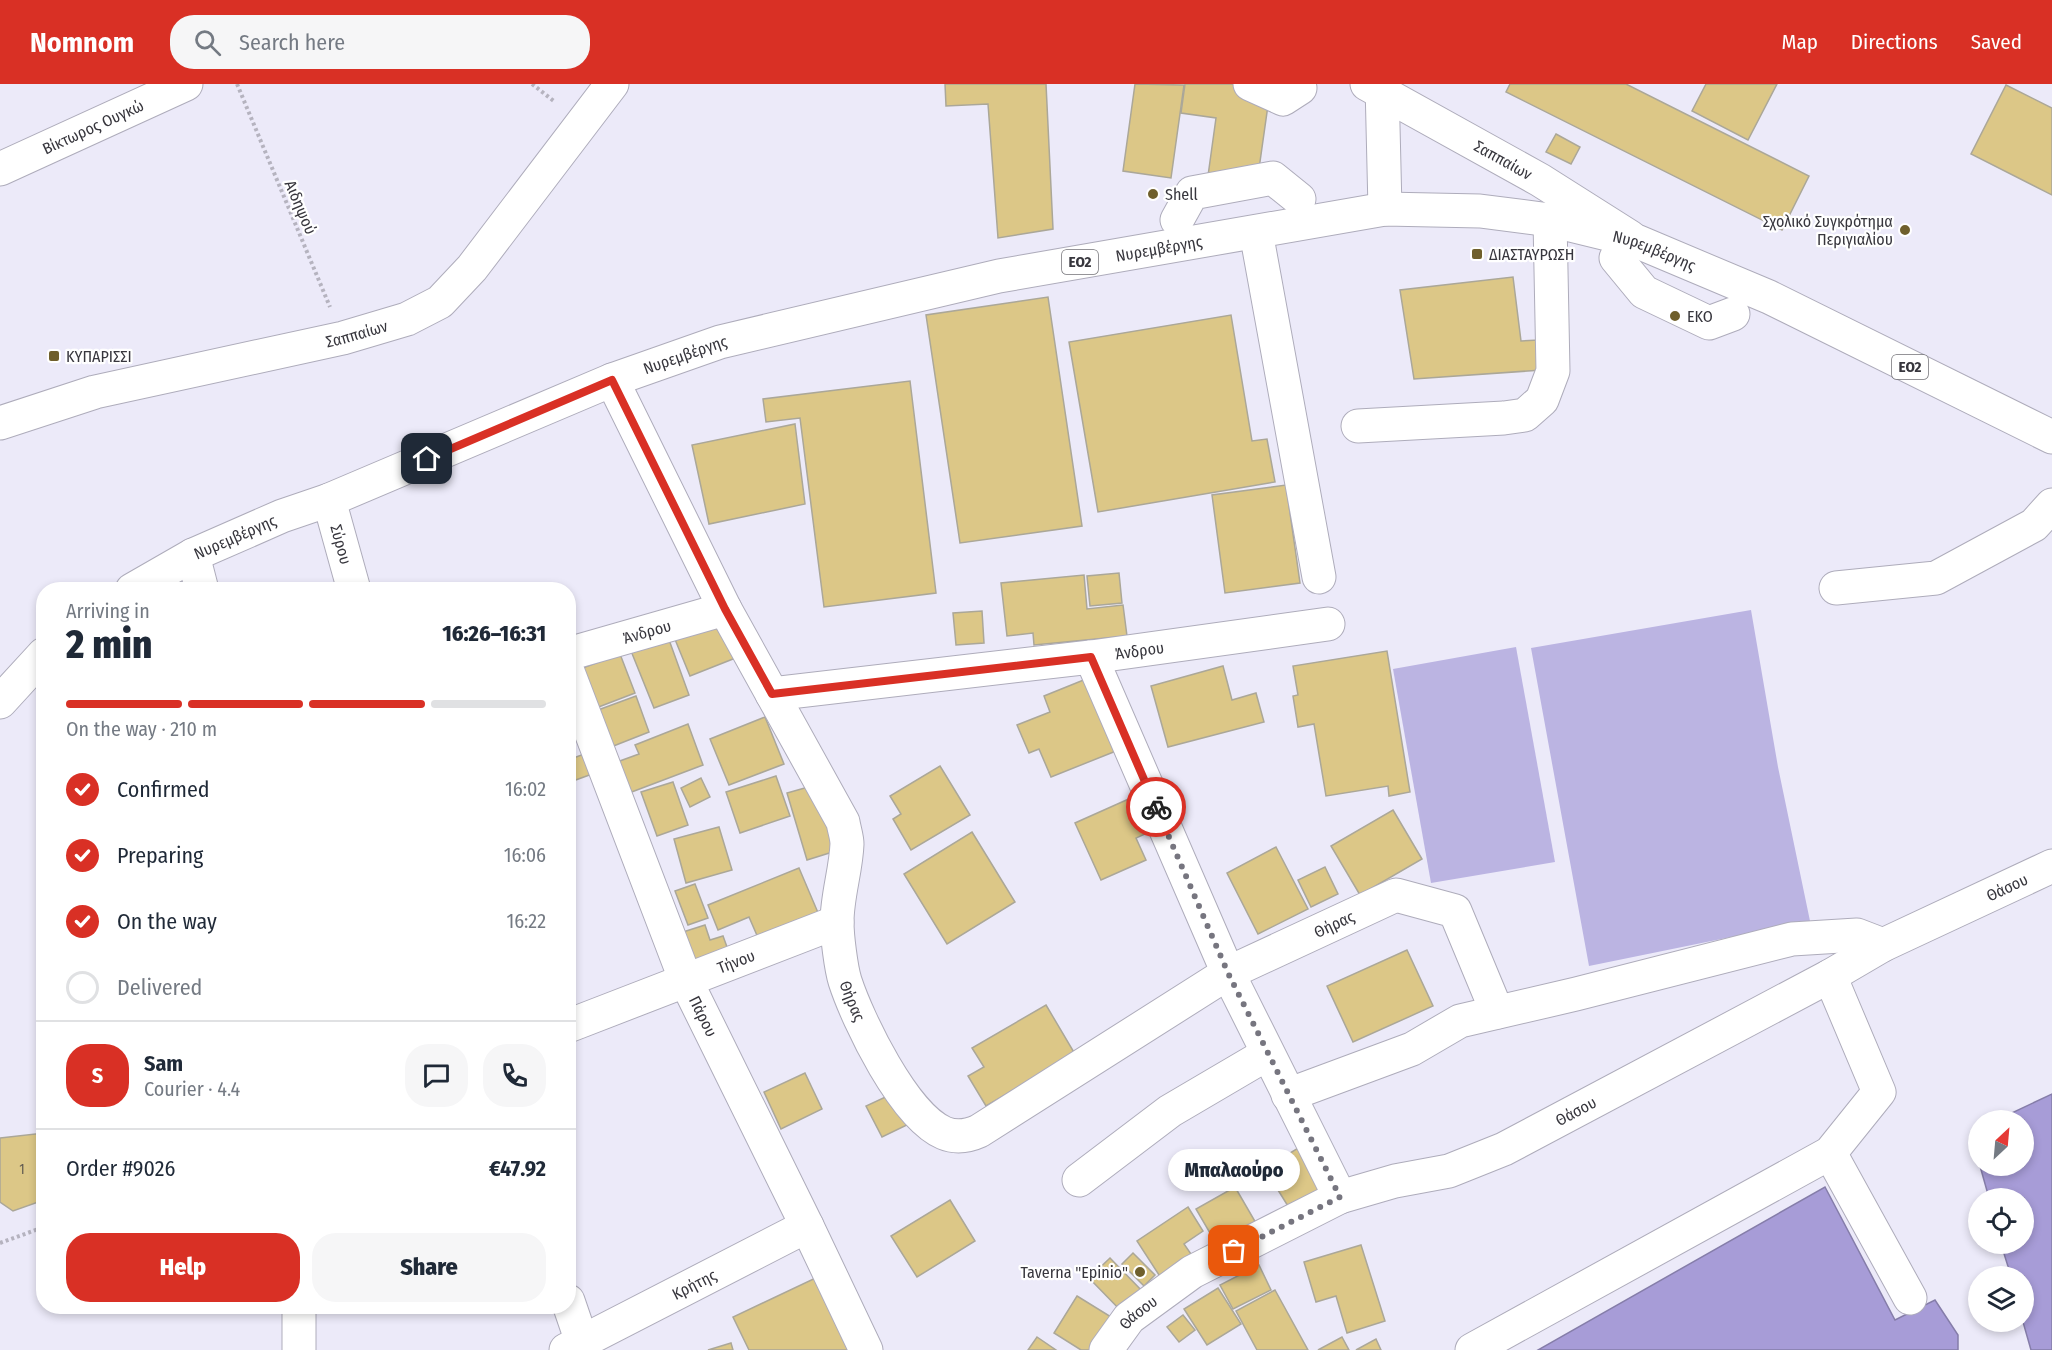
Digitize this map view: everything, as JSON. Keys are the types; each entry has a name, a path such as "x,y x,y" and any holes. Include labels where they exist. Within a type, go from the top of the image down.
{"street":[{"name":"Βίκτωρος Ουγκώ","path":"0,169 186,84"},
{"name":"Σαππαίων","path":"0,423 95,392 343,338 407,319 440,302 472,268 612,84"},
{"path":"1250,84 1283,99 1300,88"},
{"name":"Σαππαίων","path":"1377,86 1540,180 1626,249"},
{"path":"1377,86 1385,209"},
{"path":"1177,220 1192,193 1273,178 1299,199"},
{"name":"Νυρεμβέργης","path":"146,582 193,555 282,516 329,500 612,380 720,342 999,276 1385,209 1480,211 1550,220 1626,249 1768,297 2052,437"},
{"path":"1358,426 1504,418 1525,415 1542,400 1552,371 1550,220"},
{"path":"1256,232 1319,577"},
{"path":"1626,249 1644,292 1709,323 1733,314"},
{"name":"Θήρας","path":"612,380 725,609 843,822 847,842 837,922 845,979 862,1026 880,1057 915,1110 944,1133 964,1137 979,1131 1228,973 1396,895 1455,911 1497,1012"},
{"name":"Σύρου","path":"329,500 352,582"},
{"path":"1836,588 1935,578 2034,525 2052,505"},
{"path":"193,555 200,582"},
{"name":"Άνδρου","path":"576,652 725,609"},
{"name":"Άνδρου","path":"772,694 1091,657 1328,624"},
{"path":"1091,657 1228,973 1340,1197"},
{"path":"0,702 36,663"},
{"name":"Πάρου","path":"576,693 686,981 866,1350"},
{"name":"Θάσου","path":"1106,1350 1129,1318 1192,1272 1340,1197 1395,1181 1449,1171 1504,1149 1830,976 1883,945 2052,866"},
{"name":"Τήνου","path":"576,1023 837,922"},
{"path":"1288,1095 1412,1049 1460,1021 1792,939 1857,934 1883,945"},
{"path":"1472,1350 1830,1153 1879,1092 1830,976"},
{"path":"1079,1179 1170,1111 1267,1054"},
{"path":"1830,1153 1910,1298"},
{"name":"Κρήτης","path":"575,1347 807,1226"},
{"path":"299,1314 299,1350"},
{"path":"570,1314 575,1347"}],"path":[{"name":"Αιδηψού","path":"237,84 343,338"},
{"path":"0,1243 36,1230"}],"shaded area":[{"path":"1751,610 1778,767 1810,921 1589,966 1531,648"},
{"path":"1516,647 1555,862 1431,883 1393,669"},
{"path":"2052,1094 2052,1350 2031,1350 2026,1332 2034,1332 2034,1266 2008,1266 2004,1254 2034,1254 2034,1188 1986,1188 1983,1176 2034,1176 2034,1110 2018,1110"},
{"path":"1825,1187 1895,1320 1935,1300 1958,1335 1958,1350 1538,1350"}],"building":[{"path":"945,84 1046,84 1053,229 998,238 988,104 946,106"},
{"path":"1135,84 1184,85 1171,178 1123,171"},
{"path":"1185,84 1271,84 1256,190 1207,183 1216,118 1181,113"},
{"path":"1510,84 1626,84 1809,176 1782,230 1506,92"},
{"path":"1706,84 1777,84 1748,140 1692,111"},
{"path":"2006,85 2052,108 2052,195 1971,154"},
{"path":"1556,134 1580,147 1571,164 1546,152"},
{"path":"1513,277 1521,341 1539,340 1542,370 1414,379 1400,290"},
{"path":"1048,297 1082,526 960,543 926,315"},
{"path":"1231,315 1252,441 1267,439 1275,482 1098,512 1069,342"},
{"path":"910,381 936,593 824,607 800,418 766,422 763,399"},
{"path":"795,424 805,504 709,524 692,445"},
{"path":"1286,485 1300,583 1225,593 1212,495"},
{"path":"1119,573 1122,603 1090,606 1087,576"},
{"path":"1084,575 1087,609 1123,605 1127,636 1034,645 1033,633 1007,636 1001,583"},
{"path":"982,611 984,643 956,645 953,613"},
{"path":"722,618 738,657 690,676 674,637"},
{"path":"668,637 689,695 654,708 631,651"},
{"path":"1387,651 1410,792 1389,796 1388,786 1326,796 1314,724 1298,727 1293,696 1298,695 1293,666"},
{"path":"620,654 635,693 596,708 580,669"},
{"path":"1223,666 1232,700 1256,693 1264,722 1168,747 1151,686"},
{"path":"1091,677 1121,749 1051,777 1039,749 1029,753 1017,725 1050,712 1044,696"},
{"path":"636,696 649,732 611,747 598,710"},
{"path":"765,717 784,764 729,785 710,739"},
{"path":"688,724 703,765 629,793 617,762 639,754 635,745"},
{"path":"595,750 603,770 576,780 576,757"},
{"path":"940,766 970,815 911,850 893,819 901,814 890,796"},
{"path":"776,776 790,816 740,833 726,792"},
{"path":"701,778 710,797 690,807 681,788"},
{"path":"673,782 688,825 657,836 641,792"},
{"path":"819,784 839,850 807,860 787,793"},
{"path":"1142,793 1158,828 1136,838 1146,860 1101,880 1075,823"},
{"path":"1393,810 1422,859 1360,895 1331,846"},
{"path":"719,827 732,870 686,883 674,839"},
{"path":"972,832 1015,902 947,944 904,874"},
{"path":"1276,847 1308,909 1258,934 1227,873"},
{"path":"1325,867 1338,894 1311,907 1298,880"},
{"path":"799,868 819,915 759,940 749,917 718,930 708,905"},
{"path":"695,884 708,918 688,925 675,891"},
{"path":"705,925 710,940 723,936 731,958 696,970 683,932"},
{"path":"1407,950 1433,1006 1353,1042 1327,986"},
{"path":"1046,1005 1075,1054 986,1106 968,1076 984,1067 972,1048"},
{"path":"805,1073 822,1109 781,1129 764,1092"},
{"path":"894,1093 909,1124 882,1137 866,1106"},
{"path":"36,1134 36,1203 13,1211 0,1202 0,1138"},
{"path":"1303,1145 1330,1187 1291,1211 1278,1190 1281,1187 1269,1166"},
{"path":"1235,1187 1260,1230 1221,1252 1196,1209"},
{"path":"950,1200 975,1241 917,1277 891,1236"},
{"path":"1188,1207 1203,1231 1184,1244 1193,1257 1161,1278 1137,1241"},
{"path":"1361,1245 1385,1321 1347,1333 1336,1296 1316,1302 1304,1262"},
{"path":"1133,1253 1155,1275 1144,1286 1122,1264"},
{"path":"1110,1258 1145,1294 1124,1314 1089,1278"},
{"path":"1259,1265 1271,1290 1233,1309 1220,1285"},
{"path":"824,1274 860,1350 749,1350 733,1317"},
{"path":"1218,1288 1241,1324 1207,1345 1184,1309"},
{"path":"1275,1290 1308,1350 1257,1350 1236,1311"},
{"path":"1077,1296 1116,1320 1098,1350 1081,1350 1054,1333"},
{"path":"1183,1315 1195,1330 1179,1342 1167,1327"},
{"path":"1037,1337 1056,1350 1028,1350"},
{"path":"1342,1337 1349,1350 1318,1350"},
{"path":"1376,1339 1381,1350 1356,1350"},
{"path":"731,1343 733,1350 708,1350"}],"way so far":[{"path":"1156,807 1228,973 1340,1197 1234,1251"}],"place":[{"name":"Shell","path":"1153,194"},
{"name":"Σχολικό Συγκρότημα Περιγιαλίου","path":"1905,230"},
{"name":"ΔΙΑΣΤΑΥΡΩΣΗ","path":"1477,254"},
{"name":"EKO","path":"1675,316"},
{"name":"ΚΥΠΑΡΙΣΣΙ","path":"54,356"},
{"name":"Μπαλαούρο","path":"1234,1251"},
{"name":"Taverna \"Epinio\"","path":"1140,1272"}],"route":[{"path":"427,459 612,380 725,609 772,694 1091,657 1156,807"}]}
